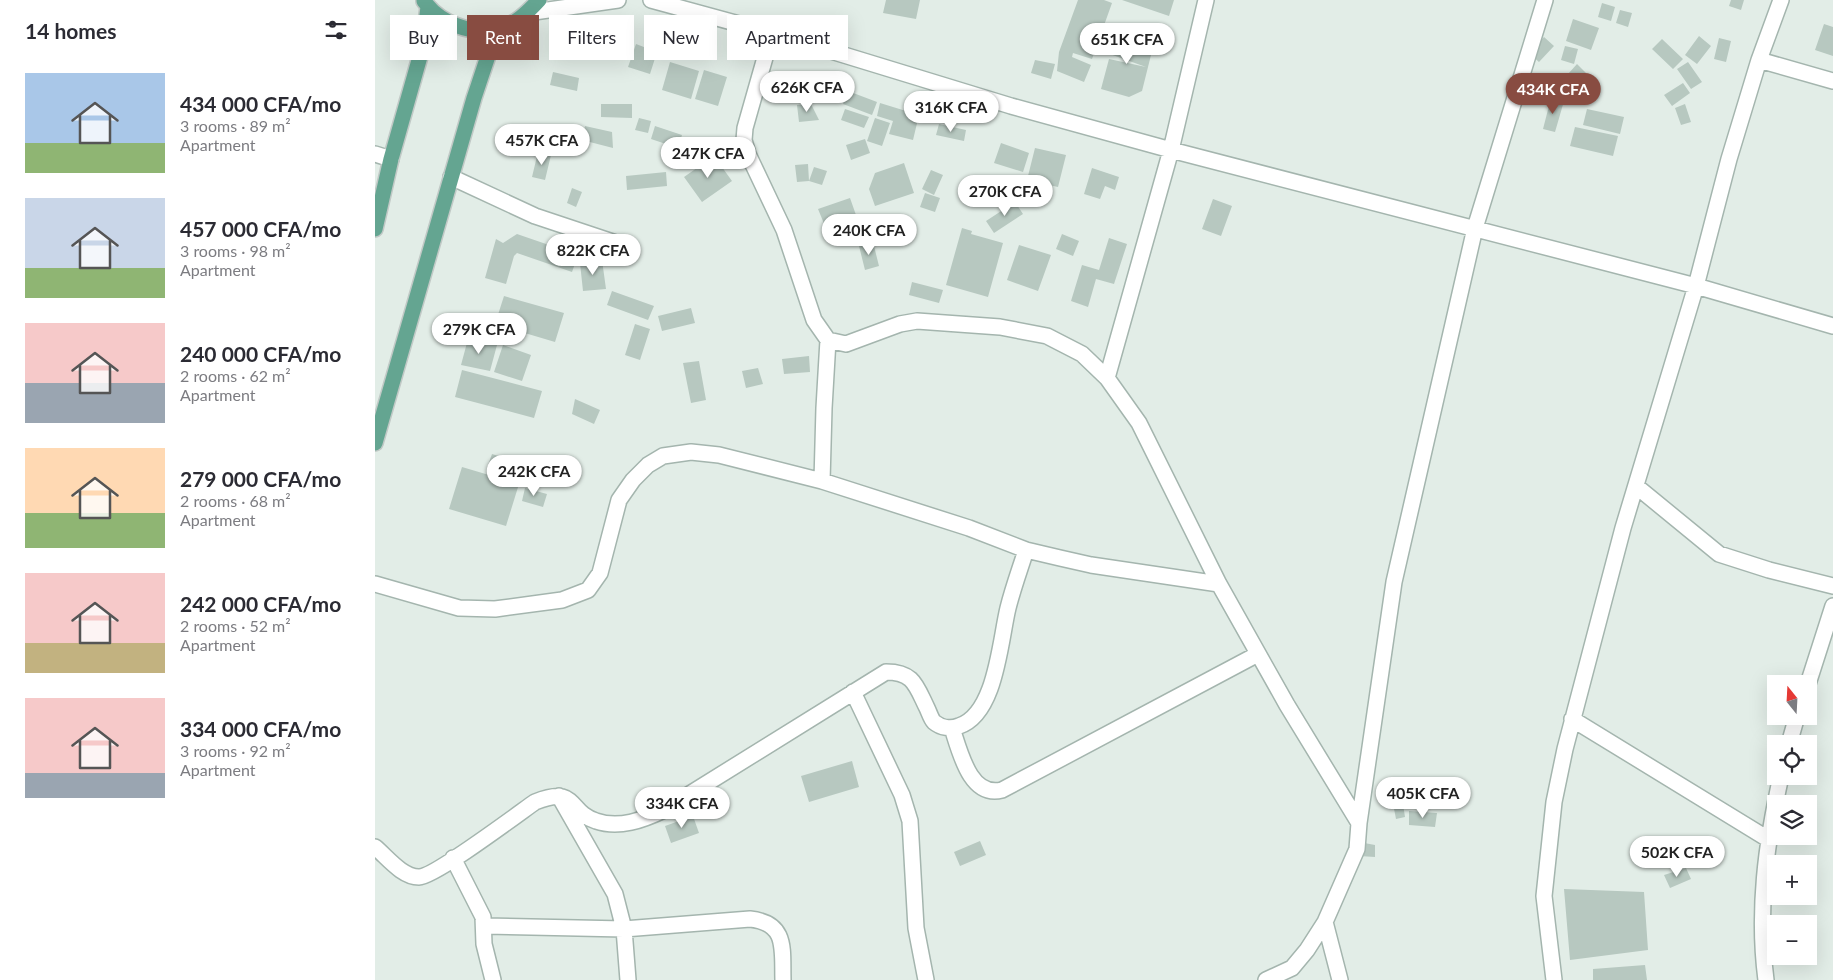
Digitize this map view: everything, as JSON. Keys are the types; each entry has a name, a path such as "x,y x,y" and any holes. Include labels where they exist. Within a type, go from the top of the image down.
{"main road":[{"path":"523,15 539,0"},
{"path":"426,4 442,19 467,29"},
{"path":"375,229 391,159 423,46 426,4"},
{"path":"375,443 486,60"}],"street":[{"path":"527,13 618,0"},
{"path":"651,0 727,21"},
{"path":"1107,378 1171,150 1206,0"},
{"path":"1266,980 1292,968 1307,950 1325,922 1357,849 1359,823 1394,582 1475,228 1545,0"},
{"path":"1554,980 1544,896 1554,802 1573,719 1636,486 1696,286 1729,159 1759,60 1781,0"},
{"path":"848,56 1002,104 1171,150 1696,286 1833,326"},
{"path":"764,60 745,128 744,140 754,171 783,230 814,320 828,340 822,481"},
{"path":"1759,60 1833,81"},
{"path":"375,154 391,159"},
{"path":"451,177 535,216 627,246"},
{"path":"828,340 846,344 900,324 917,320 1000,327 1047,336 1082,354 1107,378 1139,423 1219,584 1258,654 1359,823"},
{"path":"375,584 459,608 495,609 563,600 588,590 600,573 619,500 648,465 663,456 691,452 719,456 822,481 969,528 1026,550 1091,565 1219,584"},
{"path":"1636,486 1719,554 1769,570 1833,586"},
{"path":"375,847 402,870 419,877 427,875 535,802 548,797 559,796 574,802 587,817 596,821 622,824 639,821 664,810 886,672 900,672 910,678 934,721 952,728 965,724 976,717 982,708 993,680 1009,608 1026,550"},
{"path":"1810,675 1833,606"},
{"path":"952,728 972,778 981,789 993,792 1002,790 1173,701 1258,654"},
{"path":"853,692 902,795 910,821 915,920 927,980"},
{"path":"1573,719 1767,838"},
{"path":"559,796 615,894 624,929 628,980"},
{"path":"1766,980 1761,943 1768,845"},
{"path":"453,858 483,917 485,926 484,944 493,980"},
{"path":"485,926 624,929 750,919 763,920 776,929 780,938 783,980"},
{"path":"1325,922 1340,980"}],"building":[{"path":"886,0 920,0 916,19 883,13"},
{"path":"1078,0 1104,0 1112,3 1092,59 1073,53 1072,57 1091,65 1084,82 1057,71 1059,52"},
{"path":"1122,0 1174,0 1169,16"},
{"path":"1731,0 1744,0 1741,10 1729,6"},
{"path":"1602,3 1615,7 1611,21 1598,17"},
{"path":"1620,10 1632,13 1628,27 1616,23"},
{"path":"1573,19 1599,28 1591,50 1566,41"},
{"path":"1824,24 1833,27 1833,56 1815,50"},
{"path":"1115,30 1154,43 1142,91 1129,97 1101,89 1109,59 1146,67 1107,53"},
{"path":"1699,36 1711,46 1697,64 1685,55"},
{"path":"1544,37 1554,46 1539,62 1529,53"},
{"path":"1719,38 1731,41 1726,62 1714,59"},
{"path":"1662,39 1683,59 1673,69 1652,49"},
{"path":"636,44 644,47 644,60 654,60 650,74 628,67 630,60 634,60"},
{"path":"1565,46 1578,49 1574,64 1561,60"},
{"path":"1035,60 1055,64 1051,79 1031,73"},
{"path":"670,62 699,71 691,99 662,90"},
{"path":"1688,62 1702,82 1691,89 1677,69"},
{"path":"1577,64 1595,82 1585,92 1568,74"},
{"path":"704,70 727,77 718,106 695,99"},
{"path":"553,72 579,78 577,91 550,85"},
{"path":"1683,83 1690,93 1672,106 1664,95"},
{"path":"848,91 877,102 872,115 843,104"},
{"path":"1551,98 1564,101 1555,132 1543,129"},
{"path":"880,103 919,115 913,140 889,134 893,121 877,116"},
{"path":"601,104 632,104 632,118 601,117"},
{"path":"811,104 819,120 799,122 797,105"},
{"path":"1685,104 1691,122 1681,125 1675,108"},
{"path":"845,109 869,117 864,128 841,120"},
{"path":"1587,109 1624,117 1620,134 1583,125"},
{"path":"639,118 651,121 648,133 635,130"},
{"path":"875,118 890,123 882,146 867,141"},
{"path":"939,124 966,130 964,141 936,135"},
{"path":"585,126 612,132 613,148 582,140"},
{"path":"655,126 682,135 678,148 651,139"},
{"path":"1575,127 1618,136 1613,156 1570,146"},
{"path":"534,128 560,133 557,148 531,144"},
{"path":"865,139 870,153 851,160 846,145"},
{"path":"1001,143 1029,153 1023,172 994,163"},
{"path":"1035,148 1066,155 1058,187 1027,180"},
{"path":"538,152 551,155 545,180 532,177"},
{"path":"714,156 732,181 702,202 684,177"},
{"path":"904,163 914,193 875,206 869,189 875,173"},
{"path":"808,164 809,181 797,182 795,165"},
{"path":"814,167 827,171 822,185 809,181"},
{"path":"1092,168 1119,177 1115,190 1105,186 1100,199 1084,194"},
{"path":"931,170 943,175 934,195 922,189"},
{"path":"666,172 667,186 627,190 626,176"},
{"path":"572,188 582,192 576,207 567,203"},
{"path":"925,193 940,198 935,212 920,207"},
{"path":"850,198 856,215 825,226 818,209"},
{"path":"1213,199 1232,206 1221,236 1202,229"},
{"path":"1015,202 1023,214 994,233 986,221"},
{"path":"962,228 972,231 971,234 1003,243 988,297 946,285"},
{"path":"517,234 578,255 572,272 517,253 514,256 506,284 485,278 496,239 503,243"},
{"path":"1062,234 1079,241 1073,256 1056,249"},
{"path":"1109,238 1127,244 1114,284 1096,279 1088,307 1071,301 1082,265 1099,270"},
{"path":"873,242 879,266 865,270 859,246"},
{"path":"1019,245 1051,255 1038,291 1007,280"},
{"path":"602,260 606,289 583,291 580,263"},
{"path":"912,282 943,290 939,303 909,295"},
{"path":"612,291 654,306 648,320 607,305"},
{"path":"504,296 564,313 555,342 495,324"},
{"path":"691,308 695,323 662,331 658,316"},
{"path":"635,324 650,329 640,360 625,355"},
{"path":"468,339 497,345 490,371 461,365"},
{"path":"503,345 531,355 522,381 494,372"},
{"path":"809,356 810,372 784,374 782,359"},
{"path":"699,361 706,400 691,403 683,363"},
{"path":"758,368 763,384 746,388 742,371"},
{"path":"462,370 542,391 534,418 455,397"},
{"path":"575,399 600,410 594,424 572,414"},
{"path":"492,454 524,464 519,479 487,468"},
{"path":"462,467 519,484 506,526 449,509"},
{"path":"525,488 547,494 543,507 522,501"},
{"path":"852,761 859,787 809,802 801,776"},
{"path":"1400,785 1405,817 1396,819 1390,788"},
{"path":"1409,811 1437,813 1435,827 1409,825"},
{"path":"693,816 699,833 671,843 665,826"},
{"path":"980,841 986,855 960,866 954,852"},
{"path":"1359,842 1375,845 1375,857 1359,856"},
{"path":"1686,868 1691,879 1670,888 1664,875"},
{"path":"1564,889 1644,892 1648,950 1570,960"},
{"path":"1645,965 1647,980 1593,980 1593,969"}]}
